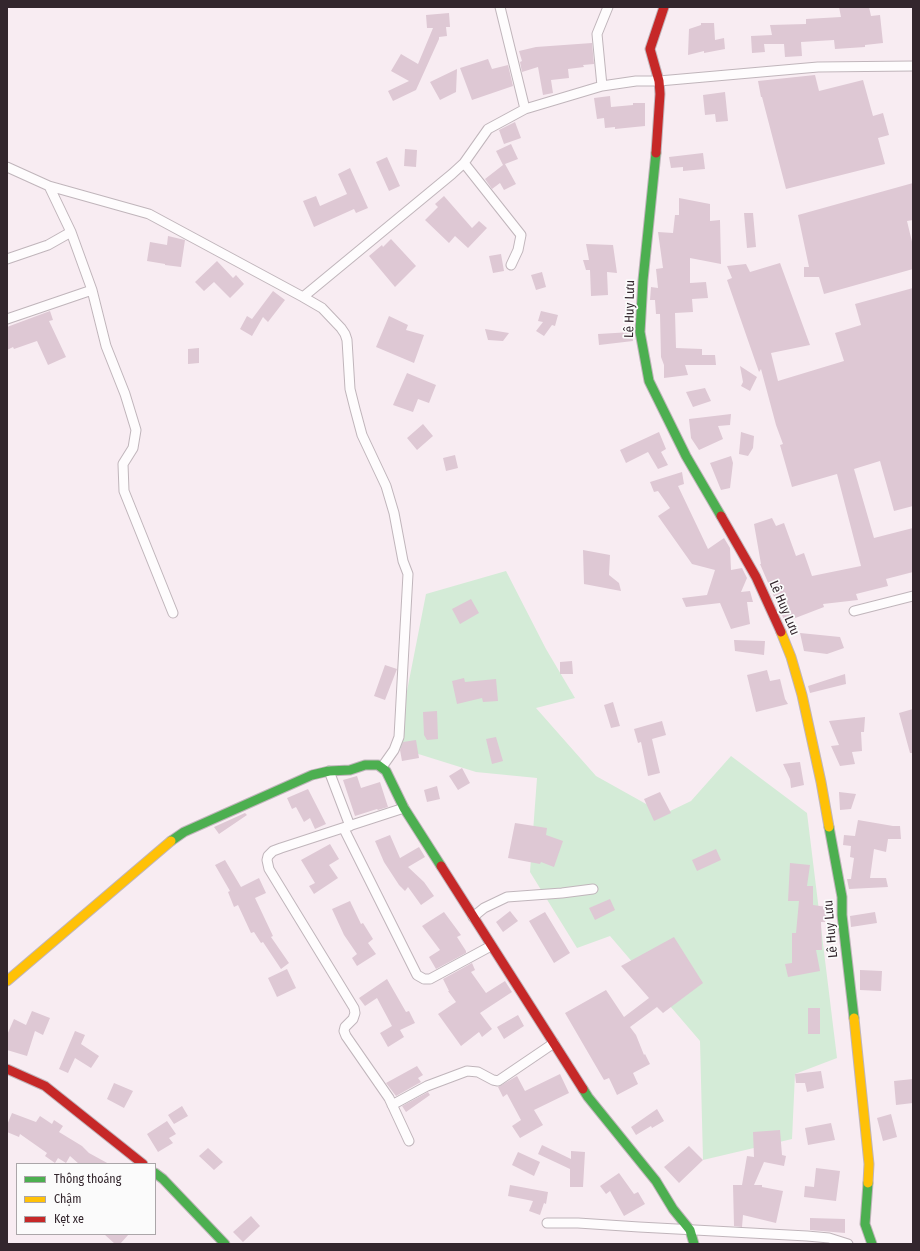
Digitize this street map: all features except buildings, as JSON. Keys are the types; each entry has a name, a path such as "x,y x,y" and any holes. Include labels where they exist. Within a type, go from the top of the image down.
{"street":[{"path":"500,7 526,109"},
{"path":"602,86 597,34 608,7"},
{"name":"Lê Huy Lưu","path":"664,7 650,49 659,81 660,94 655,173 643,280 640,332 649,381 686,456 756,576 791,657 802,695 821,782 842,897 869,1164 864,1224 872,1244"},
{"path":"303,297 464,163 488,129 526,109 602,86 636,81 659,81 818,67 913,66"},
{"path":"464,163 521,235 518,250 511,265"},
{"path":"7,167 50,186 149,214 322,308 345,334 347,340 350,389 355,409 362,435 386,486 394,512 403,561 408,574 399,737 394,750 382,767"},
{"path":"50,186 71,232 92,290 106,346 136,430 133,448 123,464 124,491 173,613"},
{"path":"7,259 48,245 71,232"},
{"path":"7,319 92,290"},
{"path":"854,611 913,596"},
{"path":"7,981 184,832 312,775 329,771 350,770 373,764 382,767 390,777 404,808 592,1102 656,1181 673,1209 690,1230 694,1244"},
{"path":"329,771 347,827 417,975 424,979 430,979 491,946"},
{"path":"404,808 273,851 268,856 267,864 354,1008 355,1013 353,1019 345,1027 344,1031 346,1036 392,1105 409,1141"},
{"path":"473,917 484,908 507,897 592,889"},
{"path":"392,1105 427,1086 467,1071 478,1072 493,1080 498,1080 554,1043"},
{"path":"7,1068 45,1086 142,1163"},
{"path":"156,1174 163,1179 225,1244"},
{"path":"547,1223 599,1224 690,1230 752,1232 829,1238 848,1244"}],"green space":[{"path":"506,571 546,649 575,698 536,708 596,776 664,814 691,801 731,756 807,813 837,1058 795,1074 792,1139 703,1160 700,1041 610,936 577,948 530,872 537,778 476,772 396,747 426,594"}],"traffic: fast":[{"path":"656,153 643,280 640,332 649,381 686,456 721,516"},
{"path":"171,841 184,832 312,775 329,771 350,770 365,765 378,765 386,771 404,808 441,866"},
{"path":"829,827 842,897 842,915 854,1018"},
{"path":"583,1089 656,1181 673,1209 690,1230 694,1244"},
{"path":"156,1174 163,1179 225,1244"},
{"path":"868,1183 865,1224 872,1244"}],"traffic: slow":[{"path":"781,632 791,657 802,695 829,827"},
{"path":"7,981 171,841"},
{"path":"854,1018 869,1164 868,1183"}],"traffic: jam":[{"path":"656,153 660,94 659,81 650,49 664,7"},
{"path":"721,516 756,577 781,632"},
{"path":"441,866 583,1089"},
{"path":"7,1069 45,1086 142,1163"}]}
